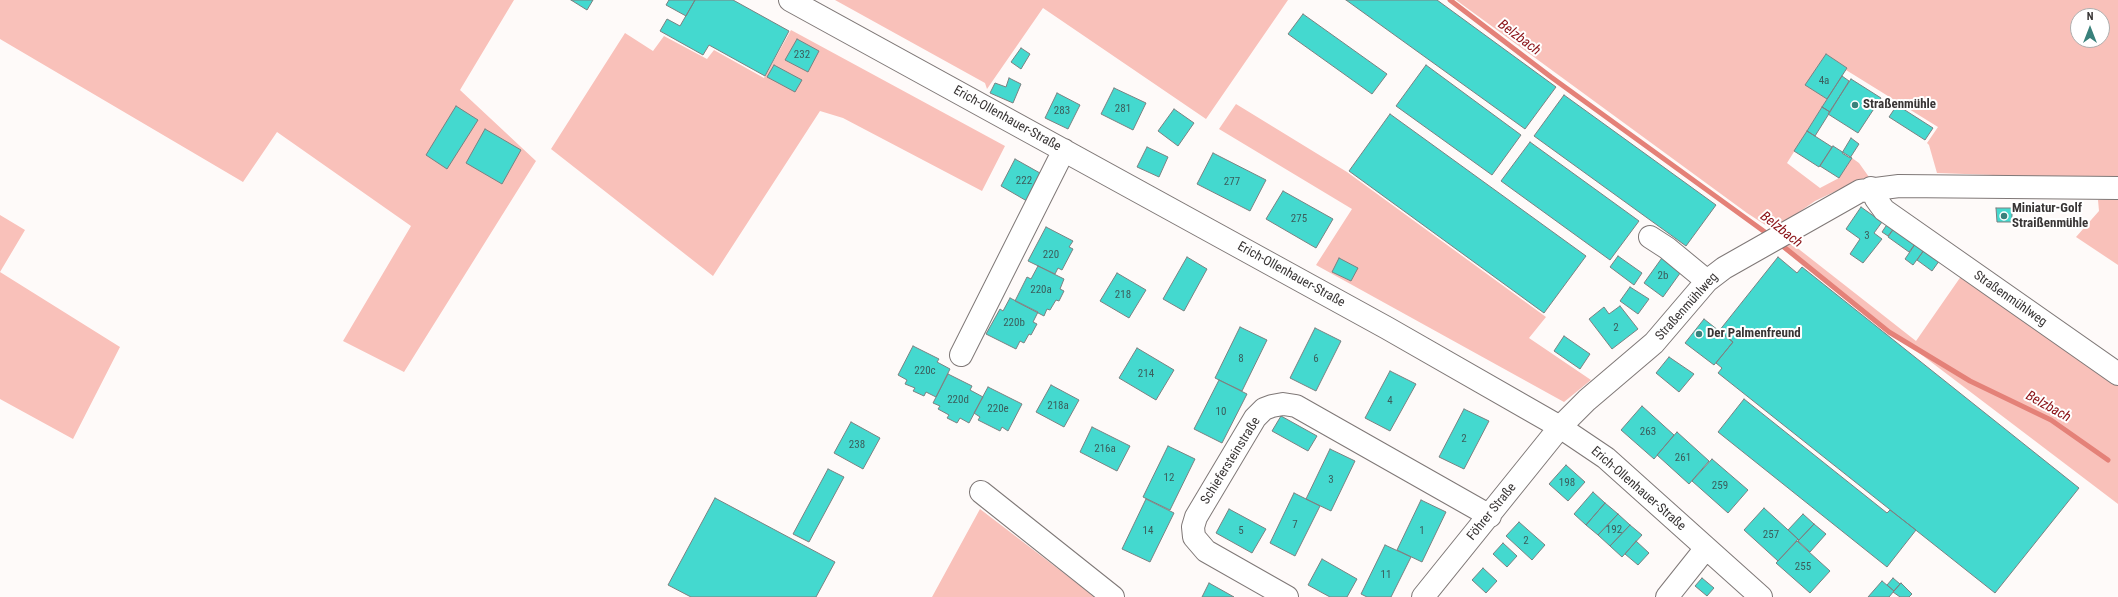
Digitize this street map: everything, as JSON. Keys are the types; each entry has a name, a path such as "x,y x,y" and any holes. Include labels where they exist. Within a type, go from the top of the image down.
{"street":[{"name":"Erich-Ollenhauer-Straße","path":"790,0 1387,328 1560,427 1606,458 1761,597"},
{"path":"961,355 1064,150"},
{"name":"Straßenmühlweg","path":"1560,427 1587,400 1654,344 1707,281 1724,268 1851,195 1871,188 1899,186 2118,188"},
{"name":"Straßenmühlweg","path":"1871,188 1884,210 2118,374"},
{"path":"1650,237 1668,248 1707,281"},
{"name":"Schiefersteinstraße","path":"1287,597 1206,551 1194,537 1193,527 1196,517 1255,418 1264,410 1272,406 1283,404 1296,406 1490,516"},
{"name":"Föhrer Straße","path":"1423,597 1490,516 1560,427"},
{"path":"981,492 1114,597"},
{"path":"1667,597 1706,548"}],"shaded area":[{"path":"0,0 514,0 460,90 536,161 404,372 343,341 411,226 277,132 243,182 0,39"},
{"path":"835,0 1288,0 1206,119 1043,8 987,89 985,83"},
{"path":"1456,0 2118,0 2118,178 2105,179 1937,173 1929,145 1927,143 1938,127 1846,70 1847,68 1826,54 1806,85 1827,99 1787,163 1820,188 1839,178 1852,158 1859,163 1869,177 1815,201 1773,230 1747,213"},
{"path":"791,30 1005,146 982,191 843,118 820,111 713,276 551,149 625,33 653,51 664,36 707,59 714,50 764,78"},
{"path":"1236,104 1347,172 1546,317 1529,338 1591,380 1564,402 1316,265 1352,209 1219,129"},
{"path":"2118,197 2118,265 2076,237 2099,211 2098,200"},
{"path":"0,215 25,230 0,272"},
{"path":"1791,243 1916,341 1964,272 2065,344 2118,385 2118,504 1781,248"},
{"path":"0,272 120,347 73,439 0,399"},
{"path":"980,509 1095,597 932,597"}],"building":[{"path":"571,0 593,0 587,10"},
{"path":"669,0 695,0 686,16 666,5"},
{"path":"695,0 733,0 789,31 765,76 709,45 703,55 660,31 667,19 680,26"},
{"path":"1346,0 1437,0 1556,87 1525,129"},
{"path":"1303,14 1387,74 1372,94 1288,34"},
{"path":"797,39 819,51 808,72 785,60"},
{"path":"1021,48 1030,54 1021,69 1011,62"},
{"path":"1826,54 1847,68 1827,99 1805,85"},
{"path":"774,65 802,80 795,92 767,77"},
{"path":"1426,65 1521,135 1492,175 1396,106"},
{"path":"1842,76 1849,81 1830,112 1822,107"},
{"path":"1009,78 1021,84 1013,103 990,93 995,83 1006,87"},
{"name":"Straßenmühle","path":"1851,79 1881,98 1858,133 1828,114"},
{"path":"1114,88 1146,103 1133,130 1101,114"},
{"path":"1057,93 1080,105 1068,129 1045,118"},
{"path":"1564,95 1716,205 1686,246 1534,136"},
{"path":"1897,105 1933,128 1925,140 1889,117"},
{"path":"456,106 478,120 447,169 426,155"},
{"path":"1822,107 1830,112 1815,136 1807,131"},
{"path":"1174,109 1194,123 1178,146 1158,131"},
{"path":"1390,114 1586,256 1544,313 1349,171"},
{"path":"485,129 521,150 502,184 466,163"},
{"path":"1807,131 1832,147 1819,167 1794,151"},
{"path":"1851,138 1859,144 1850,158 1842,153"},
{"path":"1530,142 1639,221 1610,260 1501,181"},
{"path":"1833,146 1852,158 1839,178 1820,166"},
{"path":"1147,147 1168,157 1159,177 1137,167"},
{"path":"1213,153 1266,180 1250,211 1197,184"},
{"path":"1015,159 1047,177 1032,204 1001,186"},
{"path":"1283,191 1333,219 1316,248 1266,219"},
{"path":"1861,207 1882,222 1874,233 1882,239 1863,263 1850,254 1860,239 1846,229"},
{"name":"Miniatur-Golf Straißenmühle","path":"1996,208 2012,208 2012,222 1997,222"},
{"path":"1890,220 1897,224 1888,236 1882,232"},
{"path":"1897,224 1918,240 1909,252 1888,237"},
{"path":"1046,227 1073,241 1069,247 1073,249 1062,270 1058,268 1055,274 1028,261"},
{"path":"1918,240 1927,246 1913,265 1905,259"},
{"path":"1927,246 1942,257 1932,271 1917,260"},
{"path":"1664,255 1683,269 1663,297 1644,283"},
{"path":"1618,256 1642,273 1634,285 1610,267"},
{"path":"1187,257 1207,269 1184,311 1163,299"},
{"path":"1778,257 1797,273 1802,267 2079,488 1995,593 1718,373 1722,368 1716,363 1733,342 1719,331"},
{"path":"1339,258 1358,268 1351,281 1332,272"},
{"path":"1038,266 1064,279 1060,289 1064,291 1059,301 1056,300 1050,310 1047,309 1044,316 1015,301 1027,277 1031,279"},
{"path":"1117,273 1146,290 1129,318 1100,301"},
{"path":"1630,287 1649,299 1638,314 1620,301"},
{"path":"1010,298 1038,312 1033,322 1037,324 1031,335 1029,334 1024,343 1020,341 1016,349 986,334 1000,309 1003,311"},
{"path":"1620,306 1638,329 1612,349 1589,319 1604,307 1609,314"},
{"path":"1704,319 1733,342 1714,365 1685,343"},
{"path":"1240,327 1267,340 1242,391 1215,378"},
{"path":"1315,328 1341,341 1316,391 1290,378"},
{"path":"1564,336 1590,354 1580,369 1554,351"},
{"path":"913,346 939,359 937,362 950,369 936,397 926,392 924,396 913,391 915,388 905,384 907,380 898,375"},
{"path":"1137,348 1174,370 1156,400 1119,378"},
{"path":"1669,357 1694,374 1679,392 1656,373"},
{"path":"1390,371 1416,384 1390,431 1365,418"},
{"path":"948,374 972,386 970,390 983,397 969,423 960,418 957,423 947,418 949,415 938,409 940,406 933,403"},
{"path":"1219,380 1247,394 1222,443 1194,429"},
{"path":"1051,385 1079,400 1064,427 1036,412"},
{"path":"988,387 1022,404 1008,431 1002,427 1000,431 978,420 980,417 974,413"},
{"path":"1744,399 1887,513 1890,510 1916,530 1887,567 1718,432"},
{"path":"1642,406 1674,435 1654,459 1621,430"},
{"path":"1464,409 1489,421 1464,469 1439,457"},
{"path":"1281,416 1317,436 1308,451 1272,431"},
{"path":"851,422 880,438 863,469 834,453"},
{"path":"1092,427 1130,446 1117,471 1080,452"},
{"path":"1677,432 1709,461 1689,484 1657,455"},
{"path":"1168,446 1195,459 1170,510 1143,497"},
{"path":"1330,449 1355,461 1331,511 1306,499"},
{"path":"1712,459 1748,490 1728,513 1692,481"},
{"path":"1566,465 1585,482 1568,501 1549,484"},
{"path":"828,469 844,477 809,542 793,534"},
{"path":"1593,492 1605,503 1586,525 1574,514"},
{"path":"1294,493 1320,506 1295,556 1270,543"},
{"path":"715,498 835,562 816,597 691,597 668,585"},
{"path":"1146,499 1174,513 1150,562 1122,549"},
{"path":"1421,500 1446,512 1422,562 1397,550"},
{"path":"1605,503 1618,514 1598,535 1586,525"},
{"path":"1764,508 1798,539 1778,561 1744,530"},
{"path":"1229,509 1266,529 1252,553 1216,533"},
{"path":"1618,514 1630,525 1610,546 1598,535"},
{"path":"1803,514 1814,524 1799,540 1788,530"},
{"path":"1519,522 1545,545 1532,560 1506,536"},
{"path":"1814,524 1826,534 1810,552 1798,541"},
{"path":"1630,525 1642,535 1622,557 1610,546"},
{"path":"1636,541 1649,553 1638,565 1625,554"},
{"path":"1797,541 1830,571 1810,593 1776,563"},
{"path":"1503,543 1517,556 1507,567 1493,554"},
{"path":"1385,545 1411,557 1391,597 1367,597 1361,594"},
{"path":"1322,559 1357,579 1347,597 1330,597 1308,585"},
{"path":"1483,568 1497,581 1486,593 1472,580"},
{"path":"1702,578 1714,588 1707,596 1695,586"},
{"path":"1893,578 1900,584 1894,591 1887,585"},
{"path":"1882,581 1894,591 1889,597 1868,597"},
{"path":"1209,583 1234,597 1202,597"},
{"path":"1901,583 1912,594 1909,597 1900,597 1893,592"}],"waterway":[{"name":"Belzbach","path":"1450,0 1551,77 1769,235"},
{"name":"Belzbach","path":"1779,243 1889,332 1970,381 2051,420 2108,460"}],"place":[{"name":"Straßenmühle","path":"1855,105"},
{"name":"Miniatur-Golf Straißenmühle","path":"2004,216"},
{"name":"Der Palmenfreund","path":"1699,334"}]}
